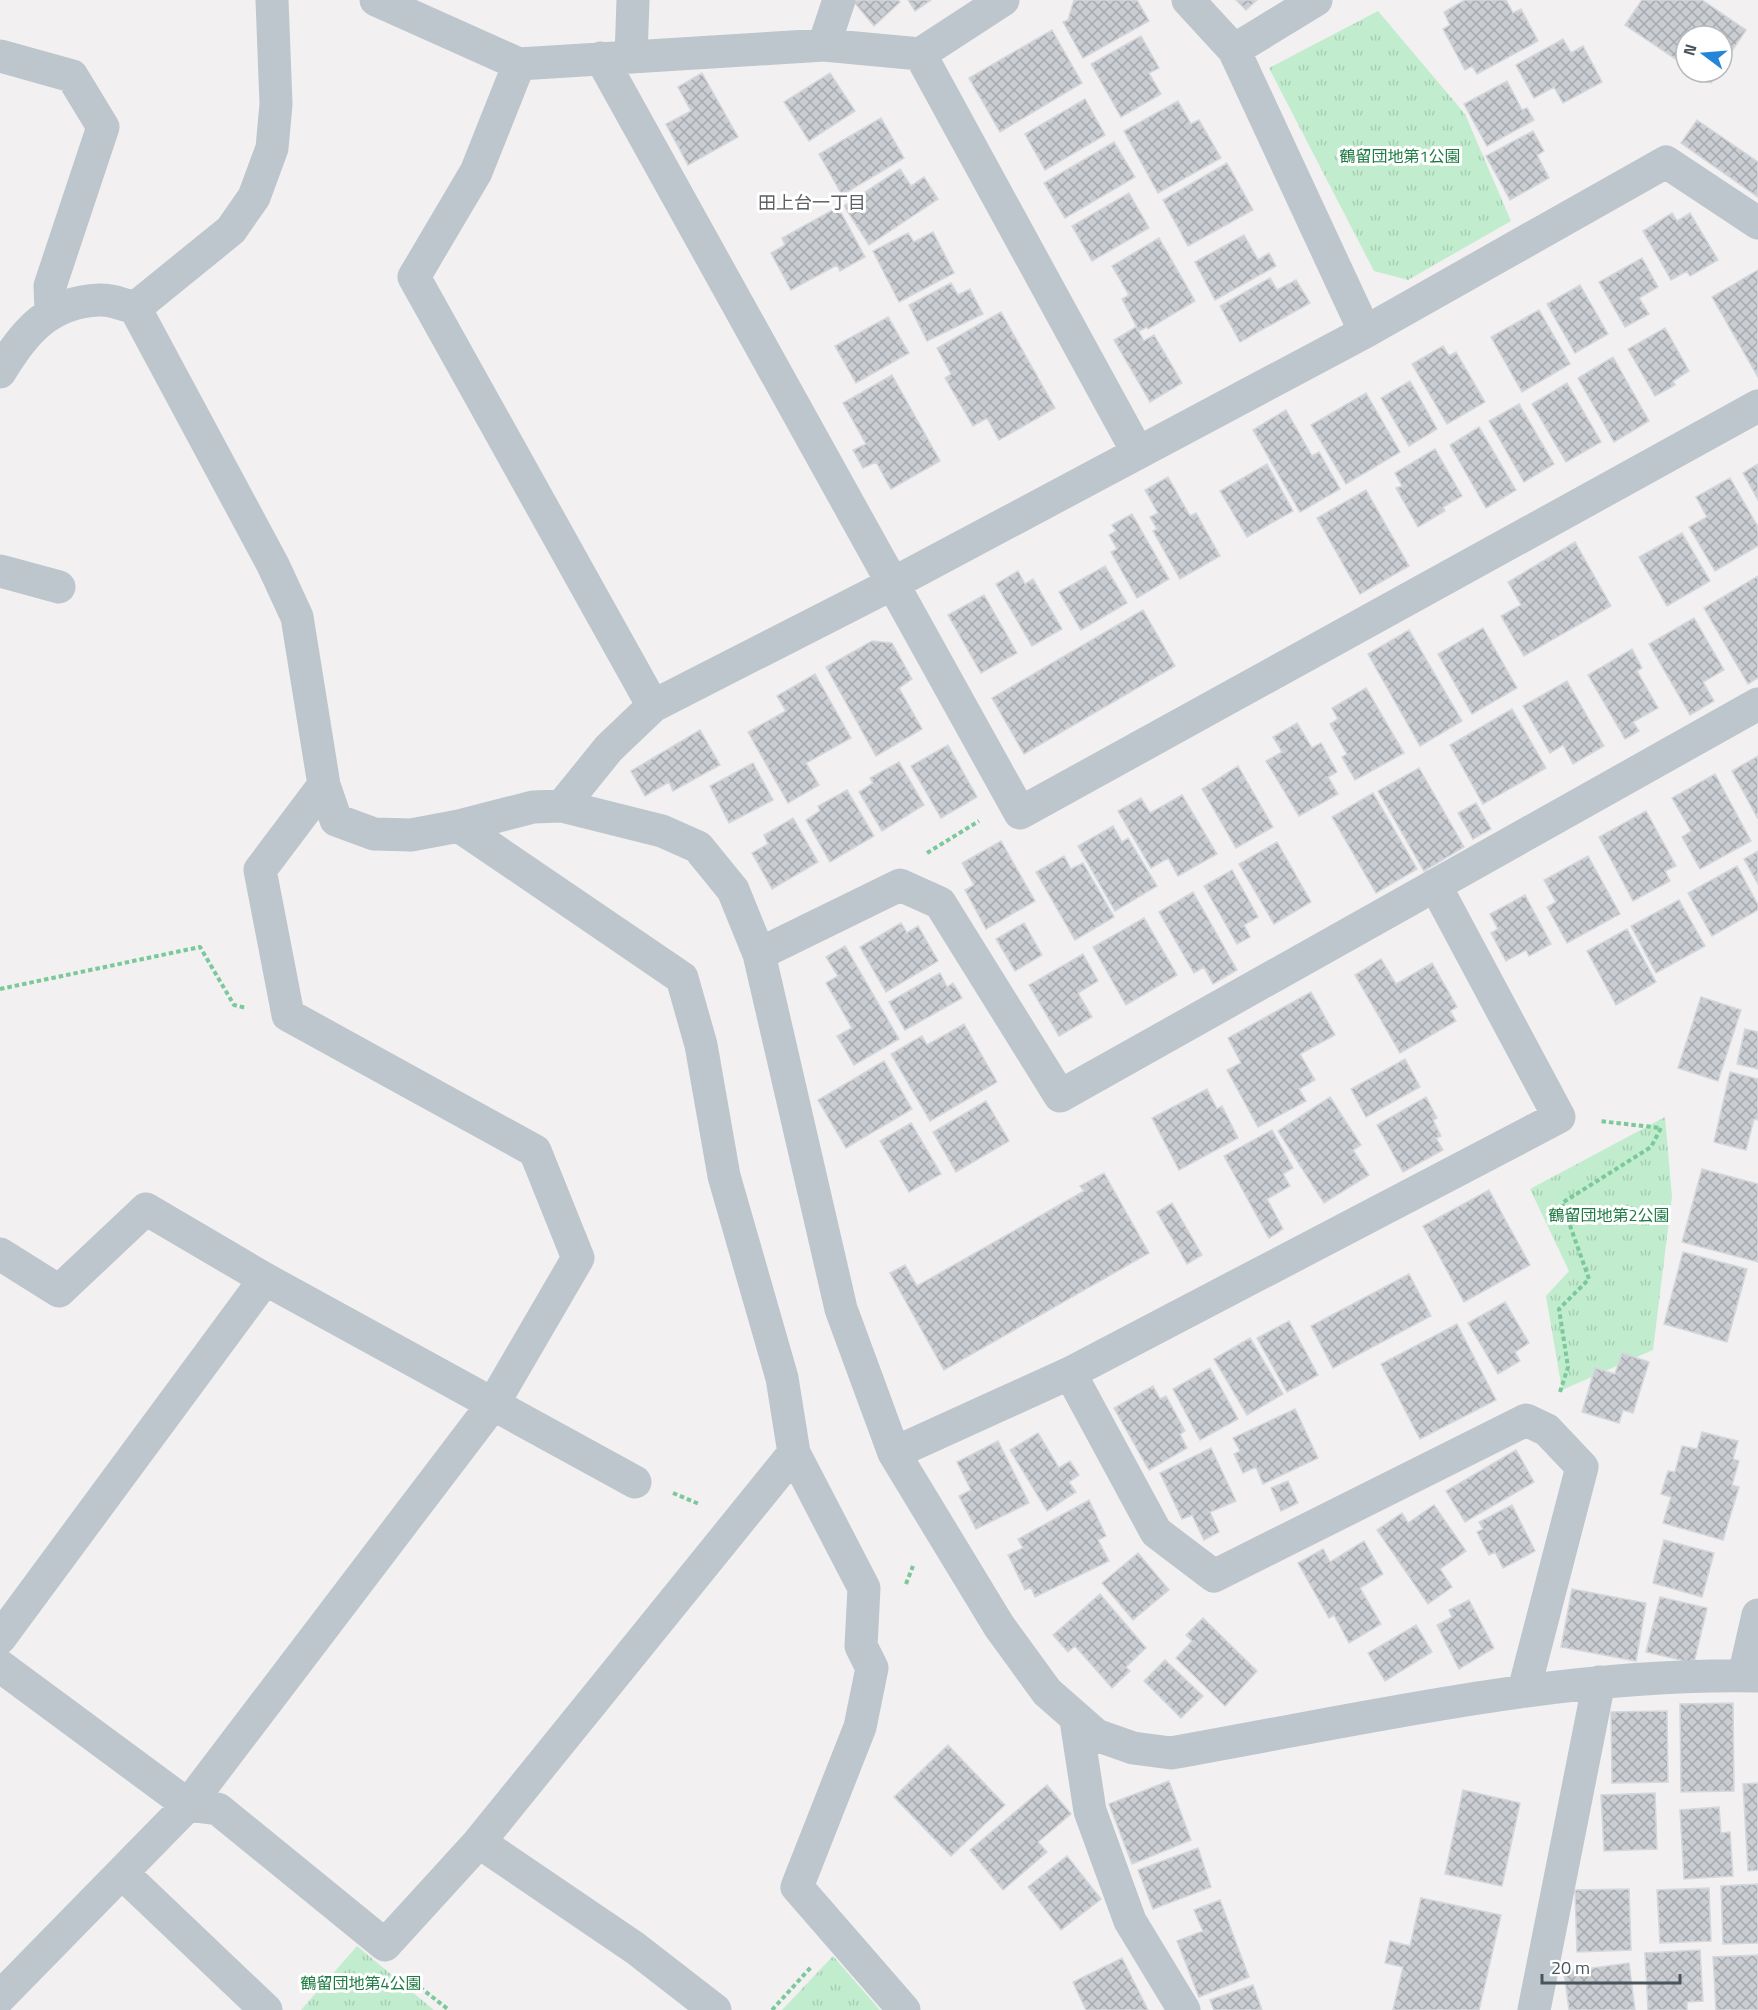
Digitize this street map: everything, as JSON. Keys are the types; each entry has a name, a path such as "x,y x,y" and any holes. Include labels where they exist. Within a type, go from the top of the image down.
{"street":[{"path":"135,308 231,230 254,197 273,148 276,104 272,0"},
{"path":"376,0 519,64 824,45 920,54 1003,0"},
{"path":"633,0 616,57 892,584 1020,813 1758,406"},
{"path":"824,45 839,0"},
{"path":"1188,0 1234,50 1365,332"},
{"path":"1234,50 1316,0"},
{"path":"920,54 1138,453"},
{"path":"0,56 72,76 103,127 50,286 51,311"},
{"path":"519,64 476,172 414,277 653,706"},
{"path":"562,806 609,748 653,706 892,584 1365,332 1666,162 1758,224"},
{"path":"0,372 17,344 51,311 100,299 135,308 273,566 297,617 324,785 336,820 374,834 411,835 459,826 533,807 562,806 662,831 698,847 733,890 759,954 841,1309 894,1453 999,1626 1047,1692 1076,1720 1096,1735 1133,1749 1171,1753 1524,1690 1599,1682 1751,1676 1758,1615"},
{"path":"0,571 59,587"},
{"path":"759,954 900,885 940,903 1060,1096 1758,704"},
{"path":"0,1997 188,1805 493,1404 578,1258 535,1151 288,1015 260,870 324,785"},
{"path":"459,826 682,978 701,1045 724,1176 782,1378 794,1453 864,1588 861,1646 872,1668 860,1727 797,1887 904,2010"},
{"path":"894,1453 1070,1373 1559,1117 1435,885"},
{"path":"0,1254 59,1291 146,1209 265,1279 635,1482"},
{"path":"0,1638 265,1279"},
{"path":"1070,1373 1156,1532 1214,1576 1526,1419 1547,1430 1582,1467 1524,1690"},
{"path":"0,1665 188,1805 218,1809 385,1945 479,1842 794,1453"},
{"path":"1534,2010 1599,1682"},
{"path":"1076,1720 1090,1811 1130,1921 1184,2010"},
{"path":"479,1842 635,1948 715,2010"},
{"path":"122,1873 266,2010"}],"path":[{"path":"900,885 914,861 1014,800"},
{"path":"0,988 200,947 234,1005 288,1015"},
{"path":"1547,1430 1568,1367 1559,1309 1590,1279 1562,1203 1651,1147 1661,1128 1559,1117"},
{"path":"635,1482 660,1487 740,1522"},
{"path":"772,2010 839,1937"},
{"path":"385,1945 408,1977 449,2010"}],"green space":[{"name":"鶴留団地第1公園","path":"1378,11 1465,114 1511,221 1408,280 1374,271 1269,68"},
{"name":"鶴留団地第2公園","path":"1665,1117 1672,1197 1653,1350 1562,1390 1546,1296 1569,1271 1530,1189"},
{"name":"鶴留団地第4公園","path":"357,1946 434,2010 301,2010"},
{"path":"833,1956 880,2010 782,2010"}],"building":[{"path":"857,0 898,0 900,2 874,26 854,2"},
{"path":"908,0 931,0 915,11"},
{"path":"1074,0 1137,0 1149,21 1083,58 1063,22 1068,20"},
{"path":"1236,0 1257,0 1246,10"},
{"path":"1465,0 1506,0 1513,13 1521,9 1538,41 1477,74 1472,66 1465,70 1443,29 1450,25 1444,12"},
{"path":"1642,0 1702,0 1746,30 1734,48 1734,24 1674,24 1674,58 1625,25"},
{"path":"1052,30 1082,83 1000,132 969,78"},
{"path":"1141,36 1159,68 1149,73 1161,94 1121,117 1091,64"},
{"path":"1563,39 1571,53 1583,46 1602,82 1563,103 1554,87 1534,98 1516,65"},
{"path":"702,73 738,137 688,165 666,124 691,111 678,87"},
{"path":"830,73 855,111 809,141 784,102"},
{"path":"1507,81 1522,110 1527,108 1534,120 1487,146 1464,104"},
{"path":"1085,99 1105,135 1045,170 1025,134"},
{"path":"1178,101 1191,124 1199,120 1221,158 1158,193 1124,131"},
{"path":"881,118 904,158 842,195 819,154"},
{"path":"1697,120 1758,162 1758,197 1681,143"},
{"path":"1533,131 1544,151 1537,155 1549,178 1510,200 1486,156"},
{"path":"1114,142 1135,177 1065,218 1044,183"},
{"path":"1227,163 1253,210 1188,246 1163,200"},
{"path":"900,169 911,186 924,177 938,199 869,245 844,206"},
{"path":"1129,193 1149,228 1092,261 1072,226"},
{"path":"838,207 865,257 840,271 837,265 791,290 771,253 785,245 782,238"},
{"path":"1672,213 1677,221 1690,213 1718,260 1690,276 1687,271 1671,280 1643,231"},
{"path":"933,232 954,273 899,302 873,251 908,233 914,242"},
{"path":"1244,235 1258,260 1269,253 1276,266 1215,300 1195,262"},
{"path":"1159,238 1195,301 1148,329 1147,327 1139,331 1122,299 1129,295 1112,266"},
{"path":"1642,258 1658,287 1639,298 1649,314 1625,327 1599,282"},
{"path":"1758,270 1758,377 1712,297"},
{"path":"1270,278 1277,290 1296,280 1310,303 1240,342 1220,306"},
{"path":"951,283 958,295 970,289 983,314 927,341 909,305"},
{"path":"1580,285 1608,334 1575,353 1547,304"},
{"path":"1539,310 1570,364 1522,392 1491,337"},
{"path":"1001,312 1055,408 999,440 987,418 973,426 945,378 951,374 937,348"},
{"path":"888,317 909,353 856,383 835,346"},
{"path":"1136,327 1144,341 1154,335 1182,383 1150,402 1114,340"},
{"path":"1665,328 1689,371 1673,381 1675,385 1655,396 1628,349"},
{"path":"1443,346 1449,356 1456,352 1485,402 1447,424 1412,364"},
{"path":"1613,357 1649,421 1614,442 1578,378"},
{"path":"892,375 940,461 891,489 876,462 863,468 853,450 866,444 843,403"},
{"path":"1410,381 1437,429 1409,446 1381,398"},
{"path":"1567,383 1601,442 1566,462 1532,404"},
{"path":"1366,393 1400,452 1346,484 1311,425"},
{"path":"1519,404 1554,464 1524,482 1489,421"},
{"path":"1286,410 1312,456 1319,452 1340,489 1300,512 1253,430"},
{"path":"1479,427 1516,490 1486,508 1450,445"},
{"path":"1435,449 1462,496 1443,507 1445,511 1418,527 1396,488 1402,486 1395,473"},
{"path":"1267,464 1293,511 1247,537 1220,491"},
{"path":"1758,464 1758,500 1743,473"},
{"path":"1168,477 1190,516 1196,513 1220,556 1180,579 1153,531 1157,529 1150,517 1158,513 1145,490"},
{"path":"1730,478 1758,527 1758,546 1715,571 1689,527 1707,517 1696,497"},
{"path":"1366,490 1409,566 1360,594 1317,518"},
{"path":"1132,514 1169,579 1137,598 1111,552 1117,549 1109,535 1116,531 1112,525"},
{"path":"1682,533 1710,581 1667,606 1639,557"},
{"path":"1575,542 1611,606 1524,656 1501,616 1521,605 1508,582"},
{"path":"1105,566 1127,603 1081,630 1059,592"},
{"path":"1018,571 1025,584 1033,579 1062,629 1032,646 996,584"},
{"path":"1758,576 1758,678 1748,684 1704,608"},
{"path":"984,595 1017,653 981,673 948,615"},
{"path":"1143,610 1175,666 1024,754 992,698"},
{"path":"1694,618 1724,670 1703,682 1714,701 1690,715 1649,644"},
{"path":"1483,628 1517,688 1472,714 1438,654"},
{"path":"1409,630 1462,721 1420,746 1368,654"},
{"path":"872,641 892,643 912,679 899,688 922,729 876,756 826,667"},
{"path":"1632,649 1642,668 1637,671 1658,708 1633,722 1639,731 1625,739 1588,675"},
{"path":"815,674 851,738 806,763 819,785 788,803 748,732 786,711 777,696"},
{"path":"1567,681 1604,746 1573,764 1563,745 1550,753 1523,706"},
{"path":"1366,688 1404,753 1355,780 1342,757 1347,754 1330,724 1338,719 1332,708"},
{"path":"1512,709 1546,768 1483,804 1450,745"},
{"path":"1297,723 1312,748 1321,743 1337,772 1328,777 1338,794 1299,816 1266,761 1282,752 1273,737"},
{"path":"700,730 720,765 673,791 669,782 645,796 631,771"},
{"path":"948,745 977,797 941,818 911,766"},
{"path":"1758,756 1758,819 1732,771"},
{"path":"899,762 924,805 882,831 859,792 873,783 870,778"},
{"path":"753,763 773,800 729,823 710,786"},
{"path":"1238,766 1273,827 1236,848 1202,789"},
{"path":"1419,768 1464,847 1424,871 1378,791"},
{"path":"1715,774 1751,841 1700,869 1682,837 1691,831 1672,798"},
{"path":"847,790 874,836 830,862 806,820 820,811 818,806"},
{"path":"1373,793 1417,869 1376,893 1332,817"},
{"path":"1182,795 1217,854 1178,876 1168,858 1151,868 1118,811 1141,798 1150,813"},
{"path":"1476,803 1491,829 1473,839 1458,813"},
{"path":"1646,811 1676,866 1665,871 1670,881 1633,901 1599,837"},
{"path":"793,818 818,862 772,889 752,853 768,844 764,835"},
{"path":"1113,826 1122,842 1128,838 1157,886 1115,911 1078,846"},
{"path":"1001,841 1035,901 986,929 965,890 974,885 962,863"},
{"path":"1277,842 1311,902 1274,924 1239,864"},
{"path":"1758,851 1758,884 1744,859"},
{"path":"1064,856 1071,869 1083,863 1114,917 1075,940 1036,872"},
{"path":"1588,856 1620,914 1567,943 1547,907 1556,902 1544,880"},
{"path":"1737,866 1758,905 1758,910 1712,936 1688,893"},
{"path":"1232,870 1258,917 1244,925 1250,937 1237,944 1204,886"},
{"path":"1193,892 1237,970 1213,984 1204,967 1194,973 1159,912"},
{"path":"1525,895 1551,944 1529,956 1526,950 1506,961 1491,933 1498,929 1490,914"},
{"path":"1679,900 1705,946 1656,973 1631,926"},
{"path":"1144,918 1177,975 1126,1005 1093,947"},
{"path":"901,923 907,933 918,926 938,961 886,992 860,947"},
{"path":"1024,923 1042,955 1015,971 996,939"},
{"path":"1627,929 1656,982 1616,1005 1587,951"},
{"path":"845,946 899,1039 854,1065 837,1036 852,1028 826,983 838,976 826,957"},
{"path":"1083,954 1098,981 1078,993 1092,1017 1059,1036 1029,985"},
{"path":"1381,959 1396,984 1432,963 1457,1007 1450,1011 1456,1021 1400,1053 1355,975"},
{"path":"940,973 947,987 953,983 962,998 905,1030 889,1002"},
{"path":"1311,992 1335,1035 1300,1054 1315,1080 1299,1089 1306,1101 1258,1127 1227,1070 1241,1063 1228,1038"},
{"path":"1701,997 1741,1010 1718,1081 1678,1068"},
{"path":"964,1024 997,1082 930,1121 891,1054 922,1036 927,1045"},
{"path":"1745,1029 1758,1032 1758,1069 1737,1064"},
{"path":"1405,1059 1420,1087 1366,1117 1351,1089"},
{"path":"884,1061 912,1109 846,1148 818,1100"},
{"path":"1730,1072 1758,1079 1758,1120 1754,1119 1746,1150 1714,1142"},
{"path":"1207,1089 1217,1109 1222,1106 1238,1138 1179,1170 1152,1118"},
{"path":"1330,1097 1361,1145 1353,1150 1369,1175 1324,1203 1278,1131"},
{"path":"1426,1097 1437,1118 1433,1120 1441,1136 1436,1138 1443,1150 1403,1172 1377,1125"},
{"path":"986,1101 1009,1141 956,1172 933,1132"},
{"path":"911,1123 941,1174 909,1192 880,1141"},
{"path":"1272,1130 1293,1168 1283,1174 1290,1186 1267,1199 1283,1229 1269,1238 1224,1156"},
{"path":"1702,1169 1758,1184 1758,1262 1682,1242"},
{"path":"1104,1173 1149,1253 944,1370 890,1273 905,1265 917,1286 1084,1191 1080,1186"},
{"path":"1489,1190 1530,1265 1464,1302 1423,1226"},
{"path":"1172,1203 1202,1255 1187,1264 1157,1212"},
{"path":"1683,1252 1747,1269 1727,1342 1664,1324"},
{"path":"1409,1274 1431,1316 1333,1368 1311,1326"},
{"path":"1505,1302 1529,1343 1515,1352 1520,1361 1498,1374 1468,1323"},
{"path":"1289,1321 1318,1375 1287,1392 1257,1338"},
{"path":"1457,1324 1496,1400 1420,1439 1381,1364"},
{"path":"1250,1338 1283,1394 1247,1415 1214,1359"},
{"path":"1622,1353 1649,1362 1633,1413 1623,1410 1619,1423 1582,1412 1595,1368 1615,1374"},
{"path":"1210,1368 1238,1419 1200,1440 1173,1389"},
{"path":"1153,1386 1160,1399 1166,1396 1185,1431 1180,1434 1187,1448 1149,1470 1114,1408"},
{"path":"1295,1409 1318,1458 1263,1484 1256,1467 1243,1473 1234,1454 1240,1451 1233,1438"},
{"path":"1702,1432 1738,1441 1733,1459 1739,1461 1732,1485 1739,1487 1723,1540 1663,1523 1671,1497 1661,1494 1668,1471 1675,1472 1682,1446 1697,1449"},
{"path":"1038,1433 1059,1468 1070,1461 1079,1475 1069,1482 1076,1492 1047,1511 1010,1450"},
{"path":"998,1441 1029,1503 976,1529 959,1496 971,1490 957,1462"},
{"path":"1211,1448 1236,1501 1210,1512 1219,1532 1204,1540 1192,1515 1182,1519 1160,1473"},
{"path":"1516,1450 1534,1482 1465,1522 1446,1491"},
{"path":"1288,1481 1298,1503 1281,1511 1271,1488"},
{"path":"1089,1500 1106,1536 1098,1540 1109,1561 1035,1597 1031,1587 1025,1590 1008,1555 1023,1548 1018,1539"},
{"path":"1434,1505 1466,1551 1440,1569 1452,1587 1428,1604 1377,1530 1402,1513 1408,1523"},
{"path":"1512,1505 1535,1551 1503,1568 1495,1552 1489,1555 1477,1532 1483,1529 1479,1522"},
{"path":"1664,1540 1714,1553 1702,1597 1653,1583"},
{"path":"1364,1541 1383,1574 1360,1588 1381,1624 1349,1643 1334,1615 1329,1618 1298,1563 1323,1549 1330,1562"},
{"path":"1138,1553 1169,1590 1133,1620 1102,1583"},
{"path":"1572,1589 1646,1603 1636,1661 1561,1647"},
{"path":"1100,1594 1146,1648 1126,1667 1130,1671 1112,1688 1075,1646 1068,1652 1053,1635"},
{"path":"1660,1597 1707,1608 1694,1663 1646,1652"},
{"path":"1469,1600 1494,1648 1459,1669 1437,1625 1452,1617 1449,1610"},
{"path":"1203,1618 1257,1671 1225,1706 1176,1658 1192,1641 1186,1635"},
{"path":"1416,1625 1432,1652 1385,1681 1368,1653"},
{"path":"1165,1660 1203,1696 1181,1718 1144,1681"},
{"path":"1733,1703 1734,1791 1681,1792 1680,1704"},
{"path":"1667,1711 1668,1782 1612,1783 1611,1712"},
{"path":"948,1745 1005,1805 951,1856 894,1797"},
{"path":"1169,1781 1191,1840 1132,1864 1109,1804"},
{"path":"1758,1783 1758,1870 1748,1871 1743,1784"},
{"path":"1047,1785 1071,1814 1038,1842 1047,1852 1003,1890 970,1850"},
{"path":"1463,1790 1520,1803 1502,1886 1445,1874"},
{"path":"1655,1793 1657,1849 1604,1851 1601,1795"},
{"path":"1719,1807 1721,1833 1730,1832 1733,1876 1684,1879 1680,1810"},
{"path":"1198,1848 1211,1887 1153,1909 1138,1870"},
{"path":"1067,1856 1101,1899 1061,1930 1028,1887"},
{"path":"1758,1884 1758,1943 1723,1944 1721,1886"},
{"path":"1709,1888 1711,1941 1660,1943 1657,1890"},
{"path":"1629,1889 1631,1950 1577,1952 1575,1890"},
{"path":"1421,1898 1501,1915 1479,2010 1393,2010 1403,1967 1385,1963 1390,1941 1410,1946"},
{"path":"1220,1900 1249,1977 1199,1997 1177,1941 1203,1931 1194,1910"},
{"path":"1700,1950 1703,2001 1687,2002 1687,2010 1648,2010 1645,1953"},
{"path":"1758,1955 1758,2010 1716,2010 1713,1957"},
{"path":"1122,1958 1148,2010 1086,2010 1073,1982"},
{"path":"1629,1963 1635,2010 1569,2010 1564,1972"},
{"path":"1253,1985 1262,2010 1214,2010 1210,2000"}],"district":[{"name":"田上台一丁目","path":"812,203"}]}
